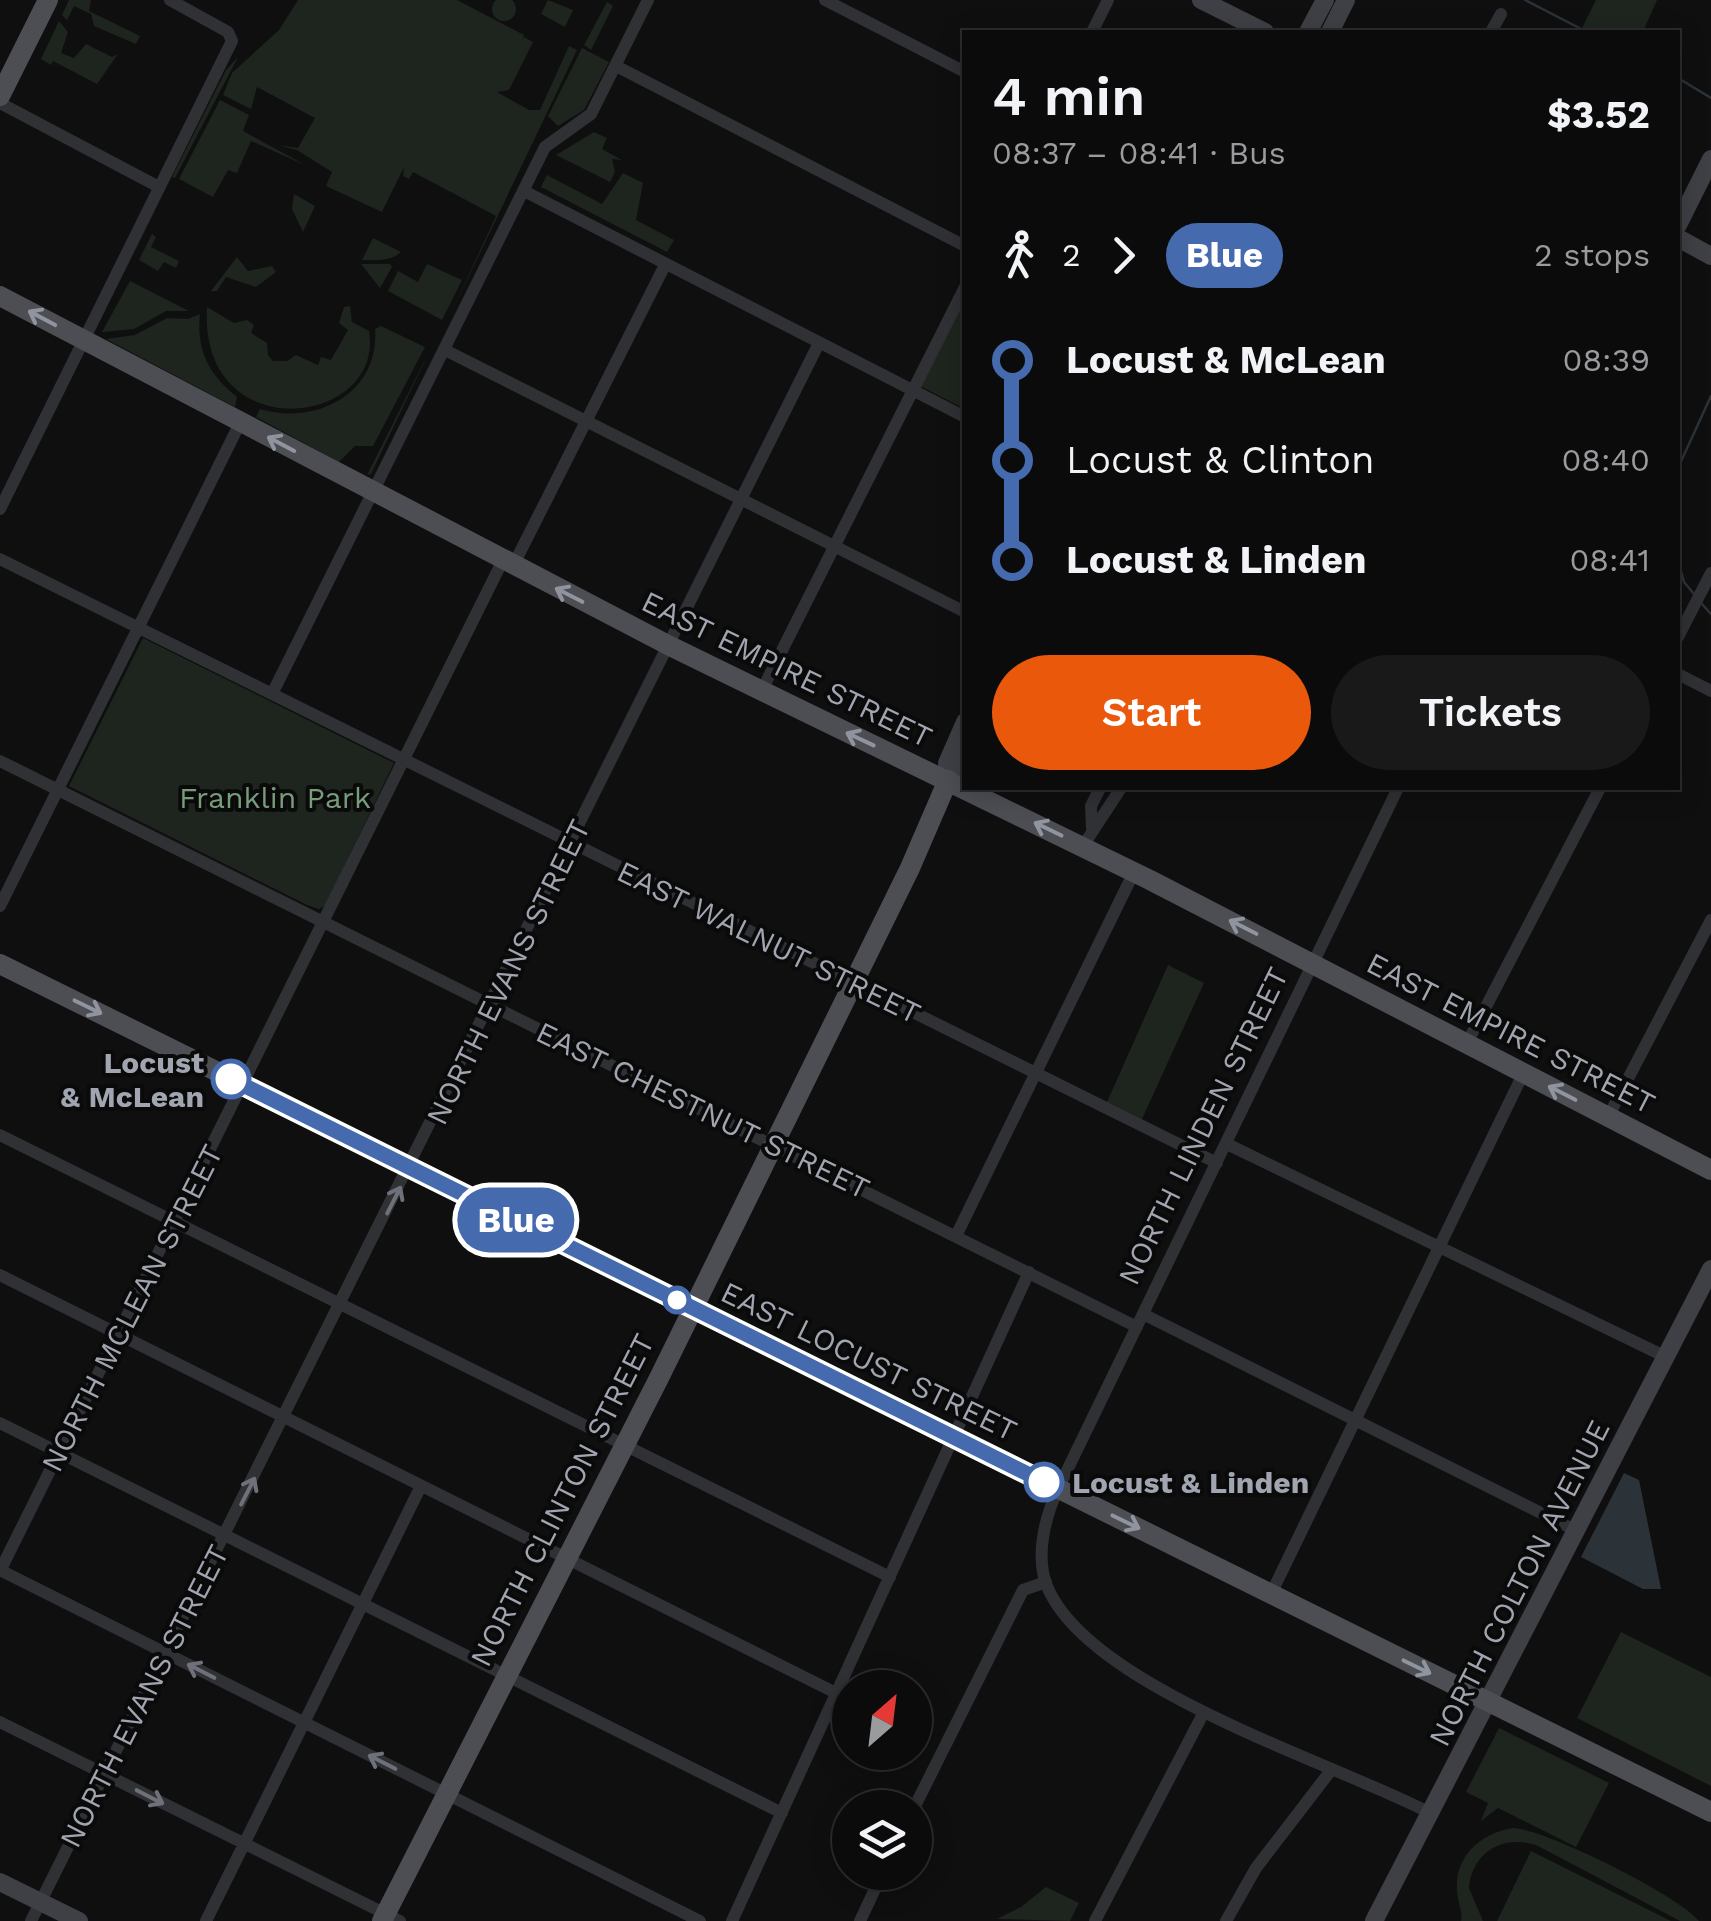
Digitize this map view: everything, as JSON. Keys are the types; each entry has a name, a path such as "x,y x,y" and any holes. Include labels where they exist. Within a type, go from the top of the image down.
{"main road":[{"path":"0,99 5,73 48,0"},
{"name":"EAST EMPIRE STREET","path":"0,296 668,646 962,786"},
{"name":"NORTH CLINTON STREET","path":"389,1919 446,1794 774,1145 948,780"},
{"name":"EAST EMPIRE STREET","path":"973,790 1088,837 1134,872 1711,1170"},
{"name":"EAST LOCUST STREET","path":"0,964 1711,1812"}],"street":[{"path":"0,509 232,38 170,0"},
{"path":"272,694 548,142 591,114 648,0"},
{"path":"825,0 962,70"},
{"path":"1093,30 1108,0"},
{"path":"1201,0 1261,30"},
{"path":"1309,30 1325,0"},
{"path":"1331,30 1346,0"},
{"path":"1493,30 1501,14"},
{"path":"616,66 962,244"},
{"path":"0,99 159,187"},
{"path":"1680,221 1711,159"},
{"path":"524,191 962,416"},
{"path":"1680,239 1711,256"},
{"name":"NORTH MCLEAN STREET","path":"0,1570 404,759 587,424 665,265"},
{"path":"761,692 962,293"},
{"name":"NORTH EVANS STREET","path":"30,1921 820,343"},
{"path":"445,350 962,611"},
{"path":"0,906 240,422"},
{"name":"EAST WALNUT STREET","path":"0,559 1217,1164"},
{"path":"1680,634 1708,579"},
{"path":"1680,675 1711,691"},
{"path":"948,780 946,763 962,728"},
{"name":"EAST CHESTNUT STREET","path":"0,761 1029,1272 1356,1421 1577,1531"},
{"path":"948,780 962,764"},
{"path":"1088,837 1091,806 1099,790"},
{"path":"1088,837 1108,814 1120,790"},
{"name":"NORTH LINDEN STREET","path":"1046,1582 1045,1524 1058,1489 1397,790"},
{"path":"1466,1044 1599,790"},
{"path":"956,1236 1134,872"},
{"path":"1608,1117 1711,920"},
{"path":"1271,1594 1524,1074"},
{"path":"0,1135 890,1577"},
{"path":"1227,1144 1666,1357"},
{"name":"NORTH COLTON AVENUE","path":"1374,1921 1711,1269"},
{"path":"847,1670 1029,1272"},
{"path":"0,1275 832,1691"},
{"path":"0,1423 782,1813"},
{"path":"206,1921 421,1486"},
{"path":"0,1570 700,1921"},
{"path":"923,1790 1023,1590 1046,1582 1057,1605 1082,1634 1204,1712 1430,1813"},
{"path":"732,1921 832,1702"},
{"path":"1095,1921 1204,1712"},
{"path":"0,1722 389,1919"},
{"path":"1226,1921 1256,1868 1332,1769"},
{"path":"0,1882 79,1921"},
{"path":"860,1921 875,1890"}],"green space":[{"path":"499,-1 509,-1 515,5 515,13 508,20 500,20 493,13 493,5"},
{"path":"69,0 91,0 89,11 140,36 136,44 94,26 91,14 74,6 67,20 62,15"},
{"path":"298,0 457,0 524,35 522,41 524,37 533,42 509,90 497,92 529,110 540,110 569,46 577,50 447,322 496,216 413,172 409,179 403,176 404,167 382,212 326,186 332,172 297,150 278,145 298,148 315,118 257,87 251,109 223,95 232,73 279,30"},
{"path":"548,0 573,10 565,27 541,14"},
{"path":"1596,0 1657,0 1644,30 1581,30"},
{"path":"607,2 613,6 591,50 584,45"},
{"path":"59,21 68,32 61,53 74,58 86,44 112,57 118,54 97,84 53,61 51,65 41,59"},
{"path":"582,48 609,62 584,110 558,126 548,116"},
{"path":"238,57 175,178 172,177 226,70"},
{"path":"220,100 249,115 243,131 307,166 251,141 237,173 228,170 213,197 179,179"},
{"path":"594,132 607,138 602,149 622,160 612,159 615,172 610,182 556,155"},
{"path":"623,173 643,183 636,220 674,240 667,252 541,187 547,175 602,204"},
{"path":"294,194 315,206 303,232 292,209"},
{"path":"152,234 156,237 151,247 179,261 176,268 164,262 158,271 139,260"},
{"path":"373,238 401,252 388,259 362,260"},
{"path":"237,257 248,271 272,266 276,272 256,287 226,277 217,291 211,291"},
{"path":"361,264 390,264 392,267 380,288"},
{"path":"427,264 462,280 442,320 388,291 398,271 418,282"},
{"path":"130,281 189,311 166,311 134,329 102,332"},
{"path":"962,302 962,407 920,386"},
{"path":"350,306 352,322 369,331 366,364 349,388 322,403 291,409 259,403 231,384 212,353 207,307 234,323 247,320 254,325 251,333 267,343 273,361 287,361 296,355 318,365 321,357 331,360 348,330 339,323 344,307"},
{"path":"200,314 200,339 206,361 237,397 235,407 106,339 135,335 167,318 188,319"},
{"path":"381,326 425,347 373,446 355,446 339,462 256,417 260,409 302,413 340,399 356,387 367,371 374,352 375,329"},
{"path":"431,348 371,474 367,475"},
{"name":"Franklin Park","path":"143,638 394,763 325,906 319,909 307,905 69,786"},
{"path":"1168,965 1204,983 1142,1119 1107,1102"},
{"path":"1621,1632 1711,1677 1711,1786 1577,1718"},
{"path":"1499,1728 1609,1783 1576,1847 1498,1808 1481,1821 1488,1803 1466,1792"},
{"path":"1513,1828 1553,1839 1611,1865 1666,1896 1699,1921 1680,1921 1538,1846 1513,1842 1492,1849 1476,1864 1469,1888 1483,1921 1461,1921 1458,1877 1466,1856 1491,1835"},
{"path":"1531,1851 1671,1921 1497,1921"},
{"path":"1046,1887 1079,1903 1070,1921 997,1919 1021,1907"}],"shaded area":[{"path":"1624,1473 1639,1480 1661,1589 1643,1589 1581,1557"}],"waterway":[{"path":"1525,0 1583,30"},
{"path":"1680,79 1711,98"},
{"path":"1680,464 1711,396"},
{"path":"1680,567 1684,582 1694,594"},
{"path":"1702,604 1711,614"}],"bus line":[{"name":"Blue","path":"231,1079 1044,1482"}],"place":[{"name":"Locust & McLean","path":"231,1079"},
{"name":"Locust & Linden","path":"1044,1482"}]}
